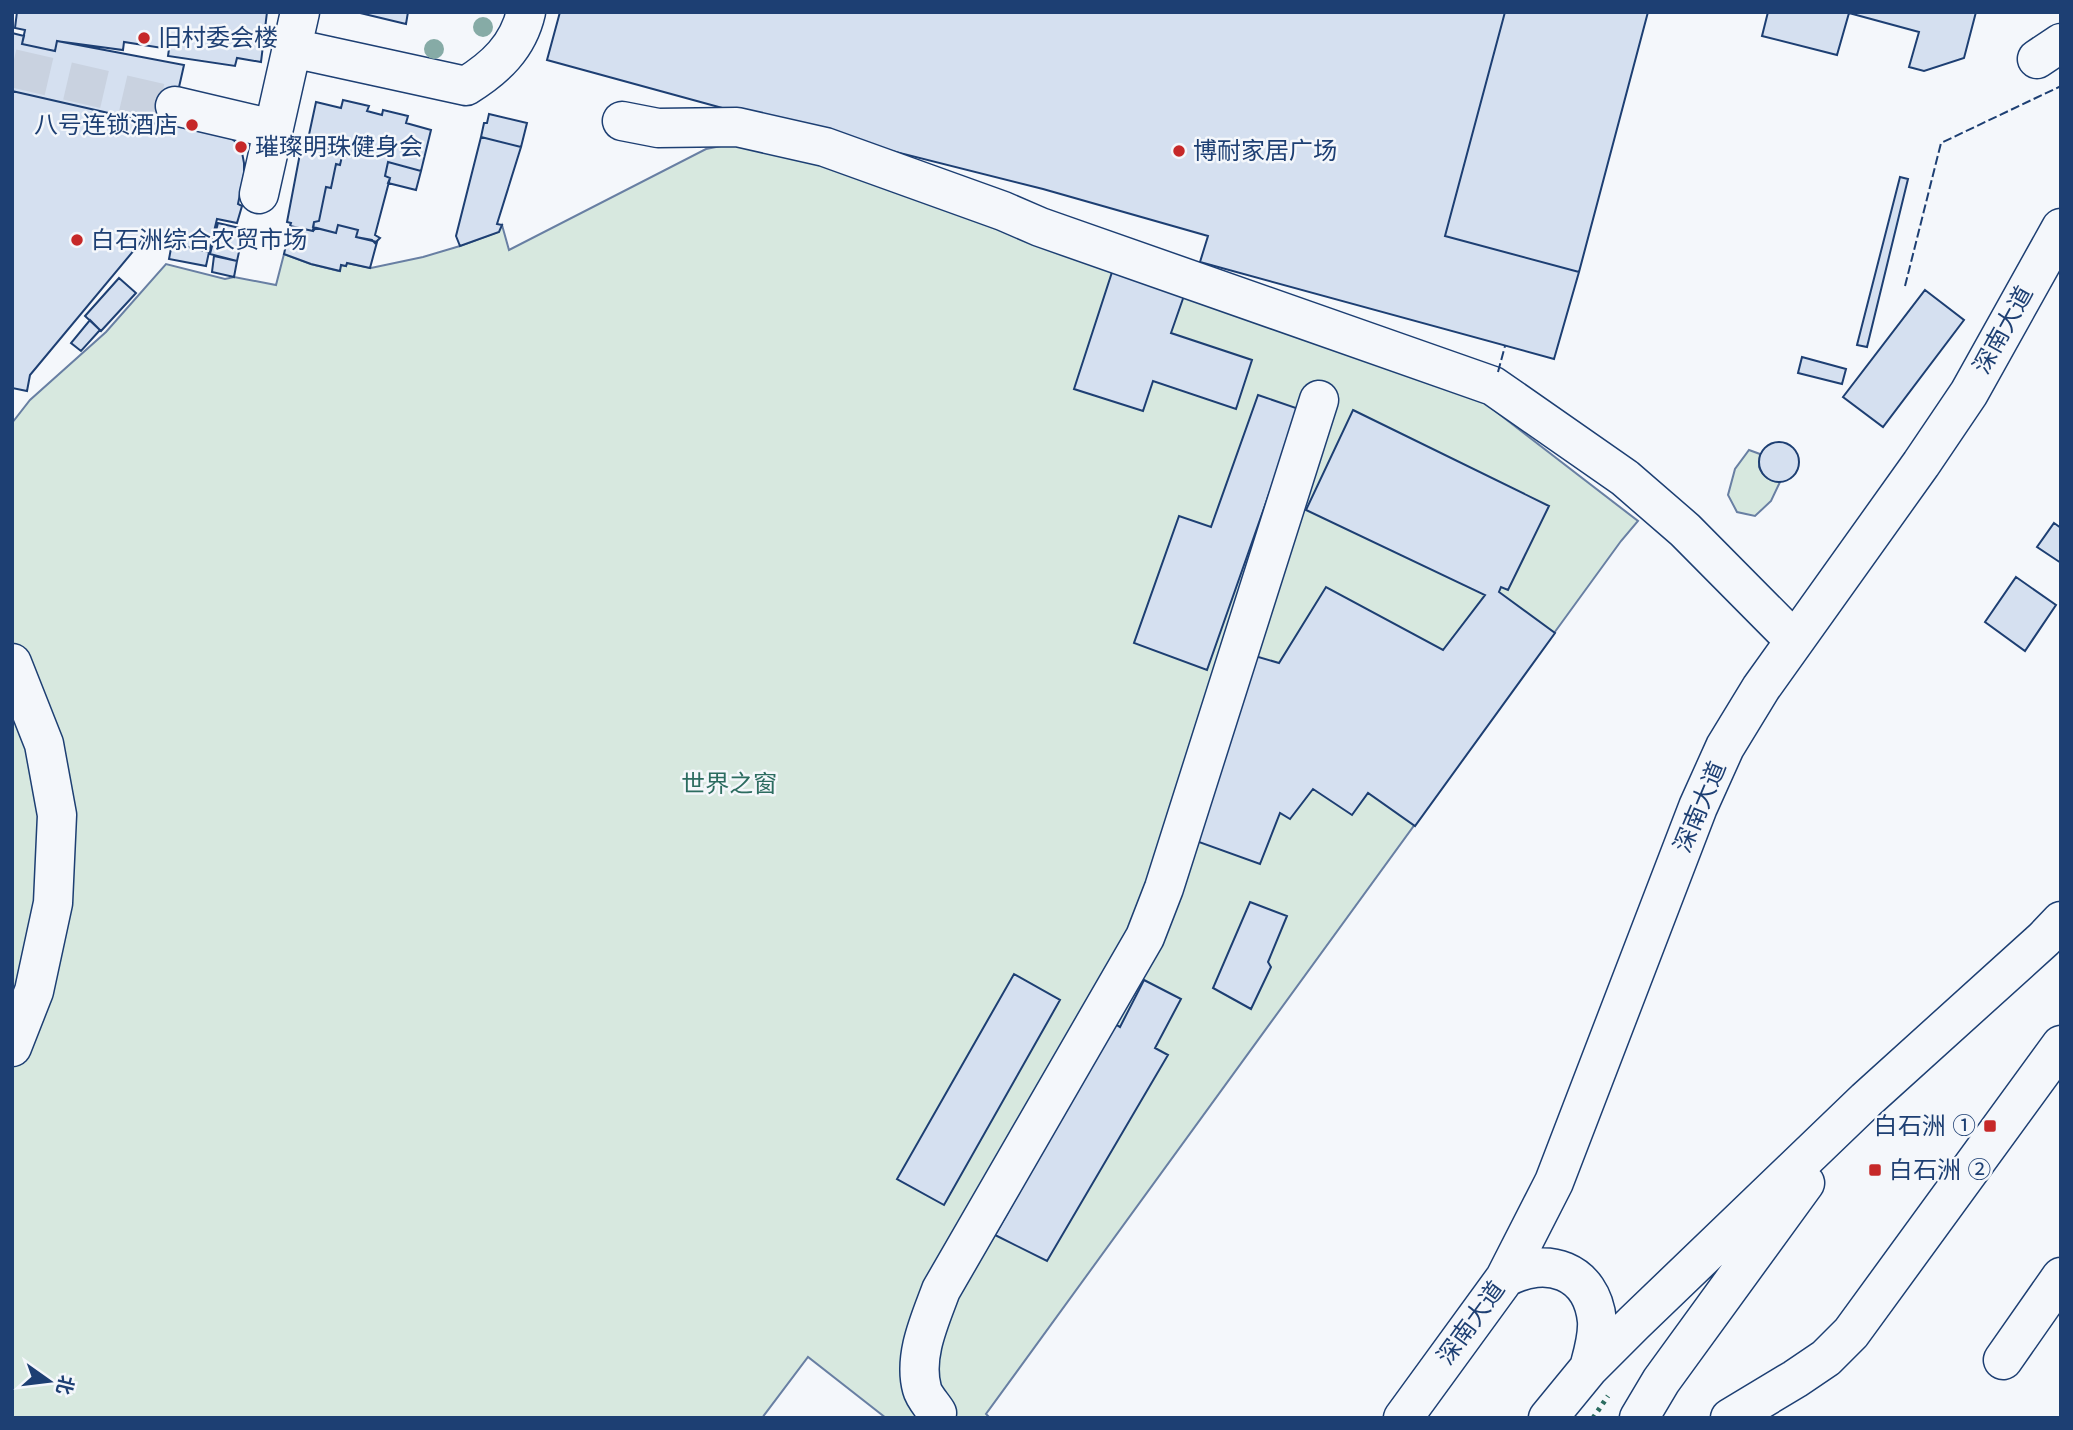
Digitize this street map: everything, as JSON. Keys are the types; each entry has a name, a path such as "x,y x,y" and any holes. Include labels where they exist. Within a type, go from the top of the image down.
{"main road":[{"path":"258,194 296,30 466,86 504,57 516,40 526,12"},
{"path":"175,106 273,129"},
{"path":"622,121 658,128 737,127 825,147 1493,386 1625,478 1685,530 1794,640"},
{"name":"深南大道","path":"1402,1418 1505,1278 1533,1227 1564,1160 1698,807 1726,747 1760,688 1969,393 2061,228"},
{"path":"937,1413 922,1391 919,1365 926,1331 942,1290 1145,937 1164,888 1319,400"},
{"path":"12,663 44,744 57,815 53,903 34,990 12,1048"},
{"path":"1548,1418 1589,1368 1634,1323 1866,1100 2061,921"},
{"path":"1730,1418 1826,1358 1851,1333 2061,1045"},
{"path":"1636,1418 1866,1100"},
{"path":"1505,1278 1519,1270 1538,1266 1558,1268 1575,1278 1594,1302 1596,1344 1589,1368"},
{"path":"2003,1360 2061,1277"}],"green space":[{"name":"世界之窗","path":"736,143 802,154 1468,390 1638,521 986,1414 990,1418 886,1418 808,1357 762,1418 12,1418 12,423 30,400 106,332 166,264 225,279 234,277 276,285 284,254 339,271 341,265 346,266 347,263 371,268 460,246 498,232 502,225 509,250 706,149"},
{"path":"1749,450 1760,454 1759,467 1765,475 1780,482 1771,501 1755,516 1737,512 1728,495 1735,469"}],"building":[{"name":"旧村委会楼","path":"17,12 267,12 261,62 237,58 235,66 168,56 169,49 124,42 123,50 57,41 55,51 22,44 25,30 15,28"},
{"path":"356,12 408,12 406,24"},
{"name":"博耐家居广场","path":"560,12 1505,12 1445,236 1579,272 1554,359 1200,262 1208,236 1043,189 737,112 547,60"},
{"path":"1505,12 1648,12 1579,272 1445,236"},
{"path":"1768,12 1976,12 1964,58 1924,71 1909,67 1919,32 1849,13 1837,55 1762,36"},
{"path":"12,33 24,36 22,44 55,51 57,41 184,65 170,127 12,91"},
{"name":"白石洲综合农贸市场","path":"12,91 170,127 172,120 227,134 241,147 244,163 238,204 242,206 237,223 217,219 209,252 145,237 30,375 27,391 12,388"},
{"path":"343,100 369,106 367,111 382,115 383,110 408,116 406,123 431,130 421,171 388,162 385,176 390,178 375,235 380,238 375,243 356,237 358,230 338,225 336,233 313,227 314,222 319,221 326,187 331,188 336,164 340,165 343,152 307,144 316,102 341,108"},
{"path":"489,114 527,123 521,147 481,137"},
{"path":"481,137 521,147 497,224 502,225 499,232 460,246 456,236"},
{"path":"302,143 343,152 340,165 336,164 331,188 326,187 319,221 314,222 313,231 290,226 291,223 287,222"},
{"path":"388,162 421,171 416,190 388,183 390,178 385,176"},
{"path":"1900,177 1908,179 1867,347 1857,345"},
{"path":"218,223 244,229 237,261 210,254"},
{"path":"338,225 358,230 356,237 377,242 370,268 347,263 346,266 341,265 340,271 284,254 290,226 336,233"},
{"path":"172,243 209,252 206,266 169,259"},
{"path":"214,256 237,261 234,277 212,272"},
{"path":"1114,266 1186,290 1171,333 1252,360 1236,409 1153,381 1143,411 1074,389"},
{"path":"119,278 136,293 101,331 85,316"},
{"path":"1925,290 1964,320 1883,427 1843,397"},
{"path":"90,320 100,330 81,351 71,343"},
{"path":"1802,357 1846,369 1842,384 1798,373"},
{"path":"1258,395 1299,409 1207,670 1134,643 1179,516 1211,527"},
{"path":"1353,410 1549,506 1508,590 1501,587 1499,592 1555,633 1415,826 1368,793 1352,815 1313,789 1290,819 1280,813 1260,864 1196,841 1255,656 1279,663 1326,587 1443,650 1485,595 1306,510"},
{"path":"1779,442 1787,443 1793,448 1798,454 1798,470 1793,476 1787,481 1779,482 1771,481 1765,476 1760,470 1759,462 1760,454 1765,448 1771,443"},
{"path":"2054,523 2061,528 2061,563 2037,547"},
{"path":"2016,577 2056,605 2025,651 1985,622"},
{"path":"1250,902 1287,916 1268,962 1271,967 1251,1009 1213,988"},
{"path":"1014,974 1060,1000 944,1205 897,1179"},
{"path":"1144,980 1181,999 1155,1048 1168,1055 1047,1261 995,1235 1115,1024 1120,1027"}],"tunnel":[{"path":"12,68 175,106"}],"hedge":[{"path":"1593,1418 1608,1396"}],"fence":[{"path":"1905,286 1941,143 2061,86"},
{"path":"1498,372 1505,346"}],"place":[{"name":"旧村委会楼","path":"144,38"},
{"name":"八号连锁酒店","path":"192,125"},
{"name":"璀璨明珠健身会","path":"241,147"},
{"name":"博耐家居广场","path":"1179,151"},
{"name":"白石洲综合农贸市场","path":"77,240"},
{"name":"白石洲 ①","path":"1990,1126"},
{"name":"白石洲 ②","path":"1875,1170"}]}
